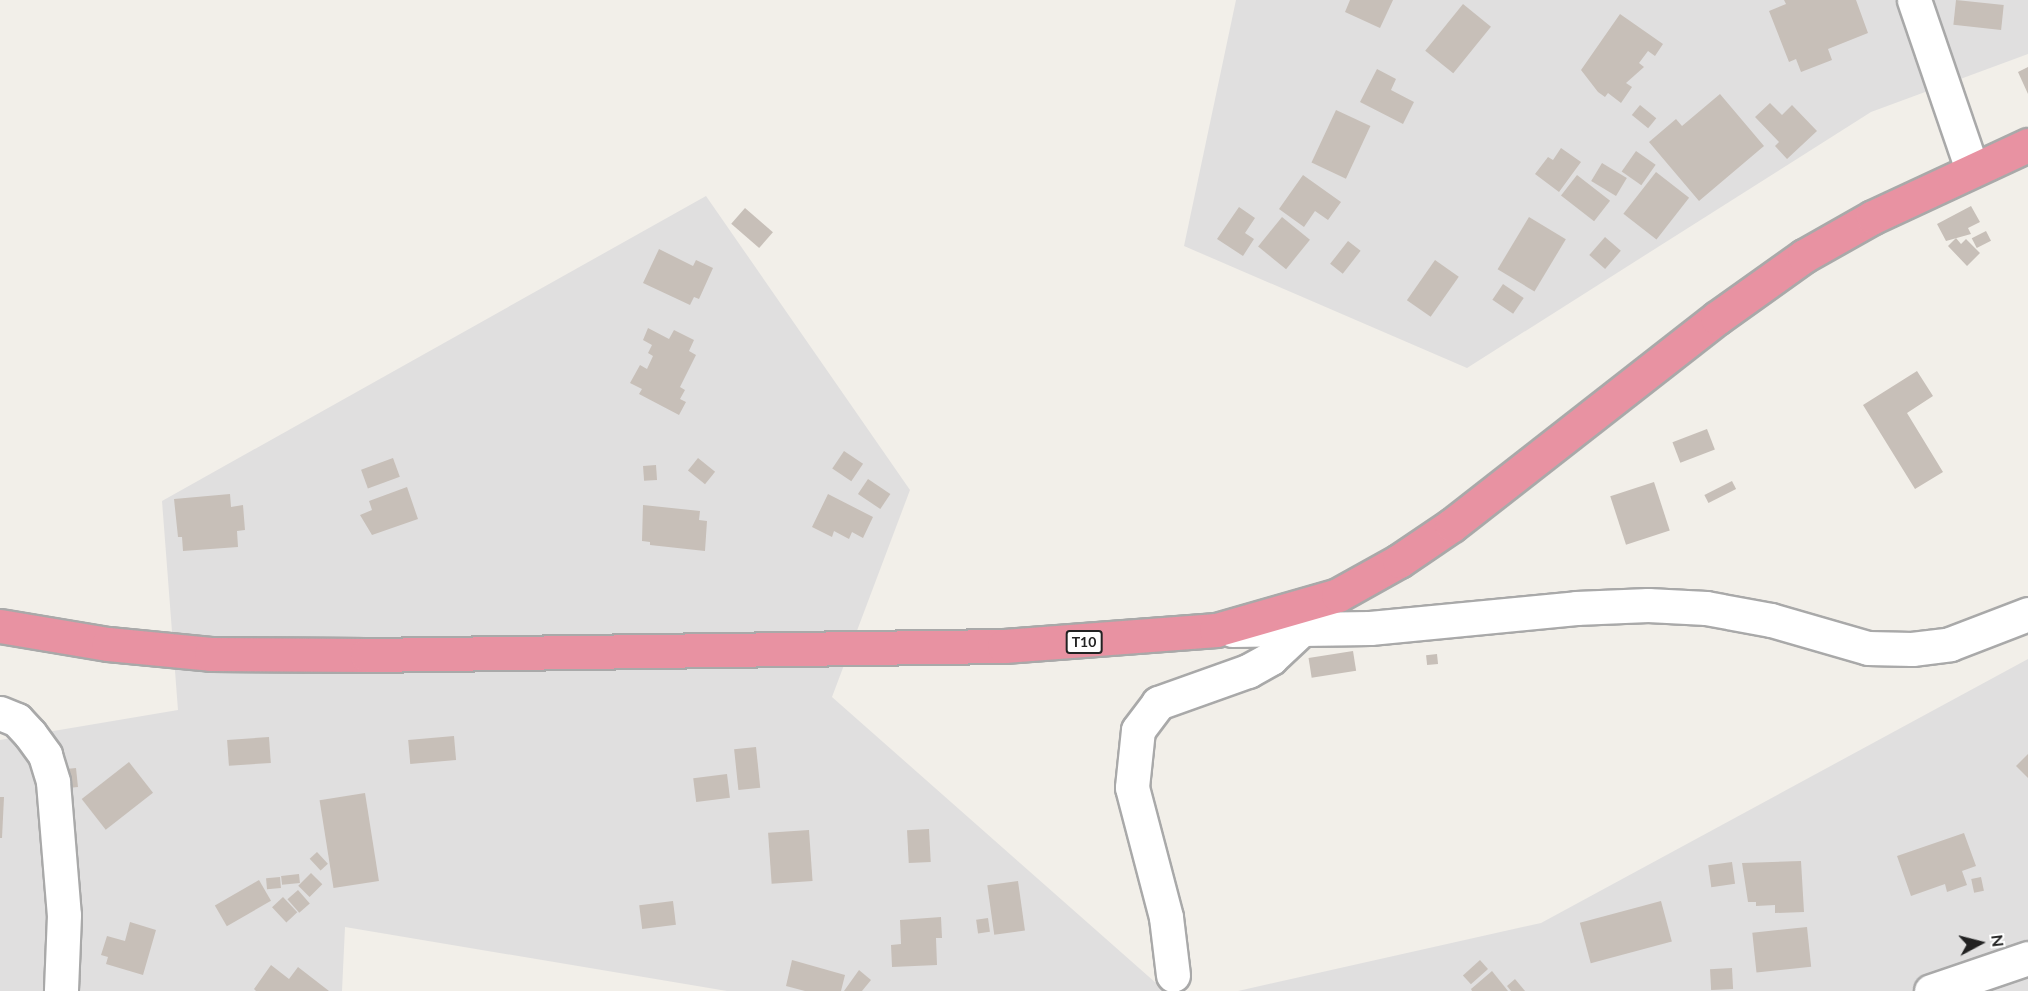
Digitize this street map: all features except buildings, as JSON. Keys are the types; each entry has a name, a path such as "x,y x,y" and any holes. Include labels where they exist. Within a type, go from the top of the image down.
{"highway":[{"name":"T10","path":"0,626 108,644 211,654 367,656 1004,646 1216,630 1338,595 1399,561 1804,256 1972,169 2028,145"}],"street":[{"path":"1914,0 1972,169"},
{"path":"1216,630 1446,623 1576,608 1648,605 1706,608 1771,620 1868,648 1912,649 1950,644 2028,614"},
{"path":"1173,975 1166,917 1132,787 1138,730 1158,703 1248,671 1271,658 1302,629"},
{"path":"0,714 17,720 30,734 45,755 53,782 64,915 61,991"},
{"path":"1931,991 2028,958"}],"shaded area":[{"path":"1236,0 2028,0 2028,54 1871,112 1467,368 1184,246"},
{"path":"706,196 910,490 832,697 1165,991 727,991 345,927 342,991 0,991 0,740 178,710 162,501"},
{"path":"2028,659 2028,991 1238,991 1541,923"}]}
